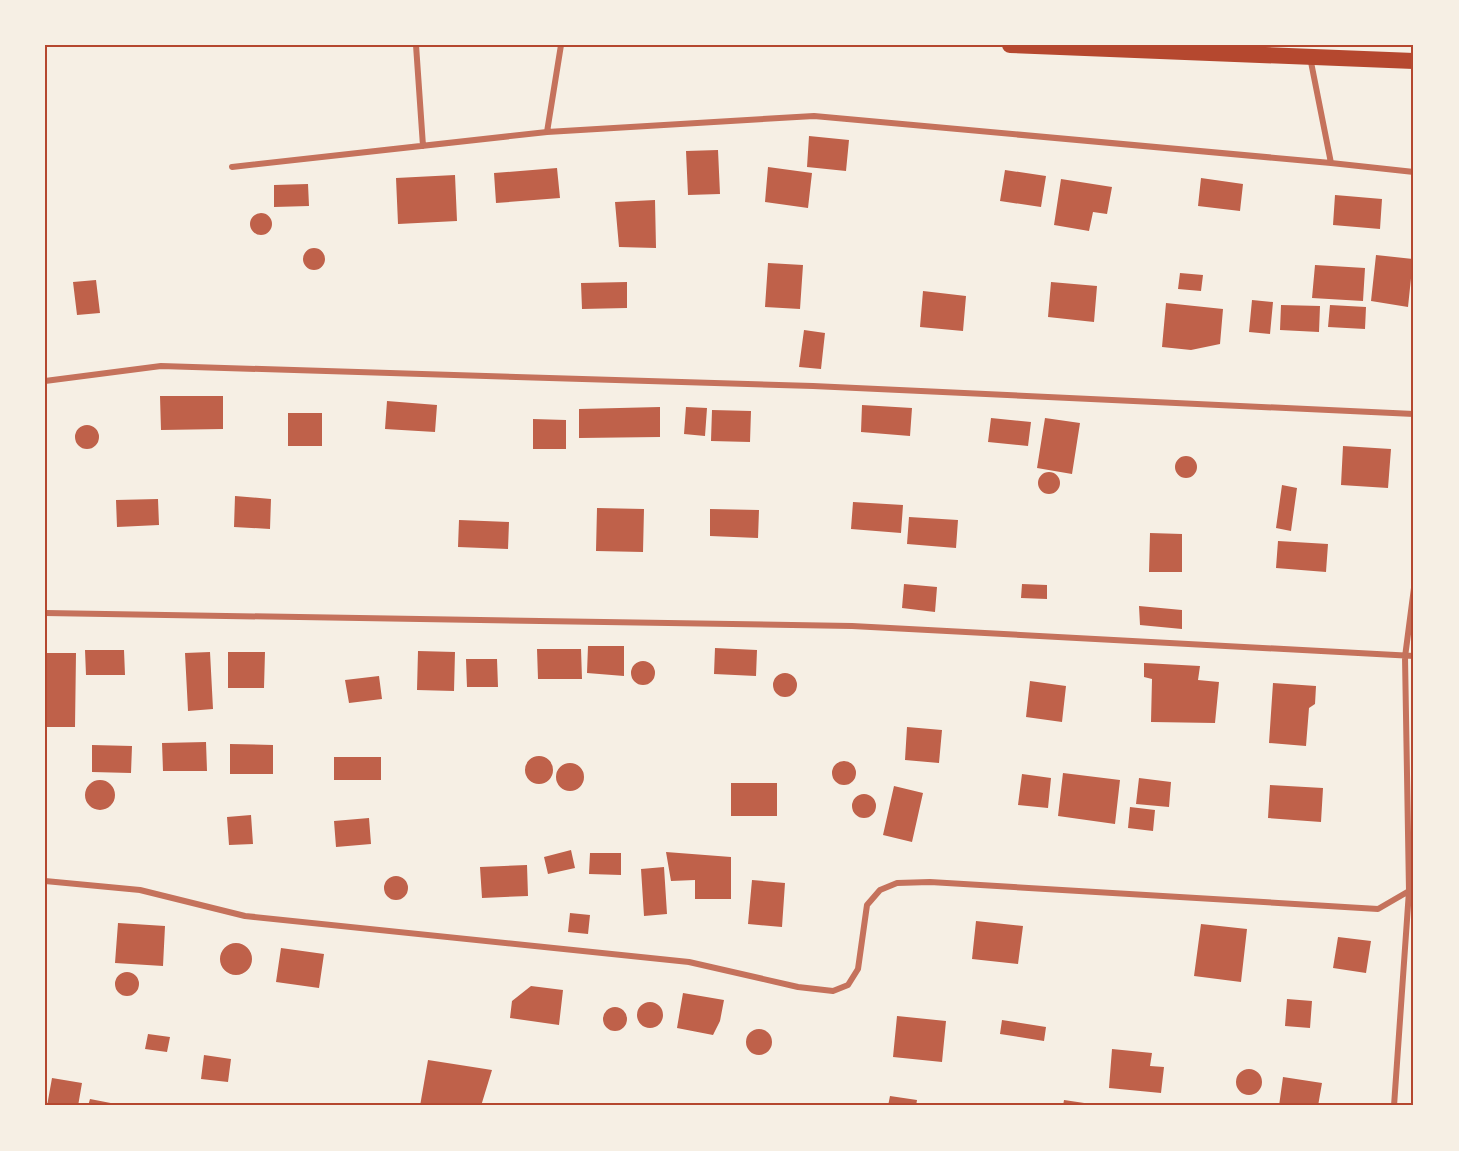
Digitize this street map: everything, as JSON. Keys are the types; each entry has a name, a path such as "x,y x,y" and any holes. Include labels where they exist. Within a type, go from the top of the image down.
{"highway":[{"path":"1010,45 1414,61"}],"street":[{"path":"416,45 423,146"},
{"path":"547,132 561,45"},
{"path":"1310,57 1331,163"},
{"path":"232,167 547,132 814,116 1414,172"},
{"path":"45,381 161,366 813,386 1414,414"},
{"path":"1394,1106 1411,891 1405,657 1414,588"},
{"path":"45,613 852,626 1414,656"},
{"path":"45,881 140,890 245,916 689,962 798,987 833,991 848,985 858,969 867,905 880,890 897,883 942,883 1378,909 1411,891"}],"building":[{"path":"809,136 849,140 846,171 807,167"},
{"path":"718,150 720,194 688,195 686,151"},
{"path":"768,167 812,173 808,208 765,202"},
{"path":"557,168 560,198 496,203 494,173"},
{"path":"1005,170 1046,176 1041,207 1000,201"},
{"path":"455,175 457,221 398,224 396,178"},
{"path":"1201,178 1243,184 1240,211 1198,206"},
{"path":"1061,179 1112,187 1107,214 1093,212 1089,231 1054,225"},
{"path":"308,184 309,206 274,207 274,185"},
{"path":"1335,195 1382,199 1380,229 1333,225"},
{"path":"655,200 656,248 619,247 615,202"},
{"path":"261,213 269,216 272,224 269,232 261,235 253,232 250,224 253,216"},
{"path":"314,248 322,251 325,259 322,267 314,270 306,267 303,259 306,251"},
{"path":"1376,255 1413,259 1408,307 1371,301"},
{"path":"768,263 803,265 800,309 765,307"},
{"path":"1315,265 1365,268 1363,301 1312,298"},
{"path":"1180,273 1203,275 1201,291 1178,289"},
{"path":"96,280 100,313 77,315 73,282"},
{"path":"627,282 627,308 582,309 581,283"},
{"path":"1051,282 1097,286 1094,322 1048,317"},
{"path":"923,291 966,296 963,331 920,327"},
{"path":"1252,300 1273,302 1270,334 1249,332"},
{"path":"1166,303 1223,309 1220,344 1191,350 1162,347"},
{"path":"1281,305 1320,306 1319,332 1280,330"},
{"path":"1330,305 1366,307 1365,329 1328,327"},
{"path":"804,330 825,333 821,369 799,367"},
{"path":"160,396 223,396 223,429 161,430"},
{"path":"387,401 437,405 435,432 385,429"},
{"path":"862,405 912,408 910,436 861,432"},
{"path":"660,407 660,437 579,438 579,409"},
{"path":"686,407 707,408 705,436 684,434"},
{"path":"712,410 751,411 750,442 711,441"},
{"path":"288,413 322,413 322,446 288,446"},
{"path":"991,418 1031,422 1028,446 988,442"},
{"path":"1045,418 1080,423 1072,474 1037,468"},
{"path":"533,419 566,420 566,449 533,449"},
{"path":"87,425 96,428 99,437 96,446 87,449 78,446 75,437 78,428"},
{"path":"1343,446 1391,449 1388,488 1341,485"},
{"path":"1186,456 1194,459 1197,467 1194,475 1186,478 1178,475 1175,467 1178,459"},
{"path":"1049,472 1057,475 1060,483 1057,491 1049,494 1041,491 1038,483 1041,475"},
{"path":"1282,485 1297,488 1291,531 1276,528"},
{"path":"235,496 271,499 270,529 234,527"},
{"path":"158,499 159,525 117,527 116,500"},
{"path":"853,502 903,505 901,533 851,529"},
{"path":"597,508 644,509 643,552 596,551"},
{"path":"710,509 759,510 758,538 710,536"},
{"path":"909,517 958,520 956,548 907,544"},
{"path":"459,520 509,522 508,549 458,547"},
{"path":"1150,533 1182,534 1182,572 1149,572"},
{"path":"1278,541 1328,544 1326,572 1276,568"},
{"path":"904,584 937,587 935,612 902,608"},
{"path":"1022,584 1047,585 1047,599 1021,598"},
{"path":"1139,606 1182,610 1182,629 1140,625"},
{"path":"588,646 624,646 624,676 587,673"},
{"path":"715,648 757,650 756,676 714,674"},
{"path":"537,649 581,649 582,679 538,679"},
{"path":"85,650 124,650 125,675 86,675"},
{"path":"418,651 455,652 454,691 417,690"},
{"path":"210,652 213,709 188,711 185,653"},
{"path":"228,652 265,652 264,688 228,688"},
{"path":"45,653 76,653 75,727 45,727"},
{"path":"466,659 497,659 498,687 467,687"},
{"path":"643,661 652,664 655,673 652,682 643,685 634,682 631,673 634,664"},
{"path":"1144,663 1200,666 1198,680 1219,682 1215,723 1151,722 1152,679 1144,677"},
{"path":"785,673 794,676 797,685 794,694 785,697 776,694 773,685 776,676"},
{"path":"379,676 382,699 349,703 345,680"},
{"path":"1030,681 1066,686 1062,722 1026,717"},
{"path":"1273,683 1316,686 1315,704 1309,708 1306,746 1269,743"},
{"path":"907,727 942,730 939,763 905,760"},
{"path":"206,742 207,771 163,771 162,743"},
{"path":"230,744 273,745 273,774 230,774"},
{"path":"92,745 132,746 131,773 92,772"},
{"path":"539,756 549,760 553,770 549,780 539,784 529,780 525,770 529,760"},
{"path":"334,757 381,757 381,780 334,780"},
{"path":"844,761 853,764 856,773 853,782 844,785 835,782 832,773 835,764"},
{"path":"570,763 580,767 584,777 580,787 570,791 560,787 556,777 560,767"},
{"path":"1063,773 1120,780 1115,824 1058,816"},
{"path":"1022,774 1051,778 1048,808 1018,805"},
{"path":"1139,778 1171,782 1169,807 1136,804"},
{"path":"100,780 106,781 114,789 114,801 106,809 100,810 94,809 86,801 85,795 86,789 94,781"},
{"path":"731,783 777,783 777,816 731,816"},
{"path":"1270,785 1323,788 1321,822 1268,818"},
{"path":"894,786 923,793 912,842 883,835"},
{"path":"864,794 873,797 876,806 873,815 864,818 855,815 852,806 855,797"},
{"path":"1130,807 1155,810 1153,831 1128,828"},
{"path":"251,815 253,844 229,845 227,817"},
{"path":"369,818 371,844 336,847 334,821"},
{"path":"571,850 575,868 548,874 544,857"},
{"path":"666,852 731,857 731,899 695,899 695,880 671,881"},
{"path":"590,853 621,853 621,875 589,874"},
{"path":"527,865 528,896 482,898 480,867"},
{"path":"664,867 667,914 644,916 641,869"},
{"path":"396,876 405,879 408,888 405,897 396,900 387,897 384,888 387,879"},
{"path":"752,880 785,883 782,927 748,924"},
{"path":"570,913 590,915 588,934 568,932"},
{"path":"976,921 1023,926 1018,964 972,959"},
{"path":"118,923 165,926 163,966 115,963"},
{"path":"1201,924 1247,929 1241,982 1194,976"},
{"path":"1338,937 1371,941 1366,973 1333,968"},
{"path":"236,943 248,947 252,959 248,971 236,975 224,971 220,959 224,947"},
{"path":"281,948 324,954 319,988 276,982"},
{"path":"127,972 136,975 139,984 136,993 127,996 118,993 115,984 118,975"},
{"path":"531,986 563,990 559,1025 510,1018 512,1001"},
{"path":"683,993 724,1000 720,1021 713,1035 677,1028"},
{"path":"1287,999 1312,1001 1310,1028 1285,1026"},
{"path":"650,1002 660,1005 663,1015 660,1025 650,1028 640,1025 637,1015 640,1005"},
{"path":"615,1007 623,1011 627,1019 623,1027 615,1031 607,1027 603,1019 607,1011"},
{"path":"897,1016 946,1021 942,1062 893,1057"},
{"path":"1002,1020 1046,1027 1044,1041 1000,1034"},
{"path":"759,1029 768,1033 772,1042 768,1051 759,1055 750,1051 746,1042 750,1033"},
{"path":"148,1034 170,1037 167,1052 145,1049"},
{"path":"1112,1049 1152,1053 1150,1066 1164,1067 1161,1093 1109,1088"},
{"path":"204,1055 231,1059 228,1082 201,1079"},
{"path":"428,1060 492,1070 481,1106 420,1106"},
{"path":"1249,1069 1258,1073 1262,1082 1258,1091 1249,1095 1240,1091 1236,1082 1240,1073"},
{"path":"1283,1077 1322,1083 1318,1106 1279,1106"},
{"path":"52,1078 82,1083 78,1106 47,1106"},
{"path":"890,1096 917,1100 916,1106 888,1106"},
{"path":"90,1099 121,1105 121,1106 88,1106"},
{"path":"1064,1100 1091,1104 1091,1106 1063,1106"}]}
